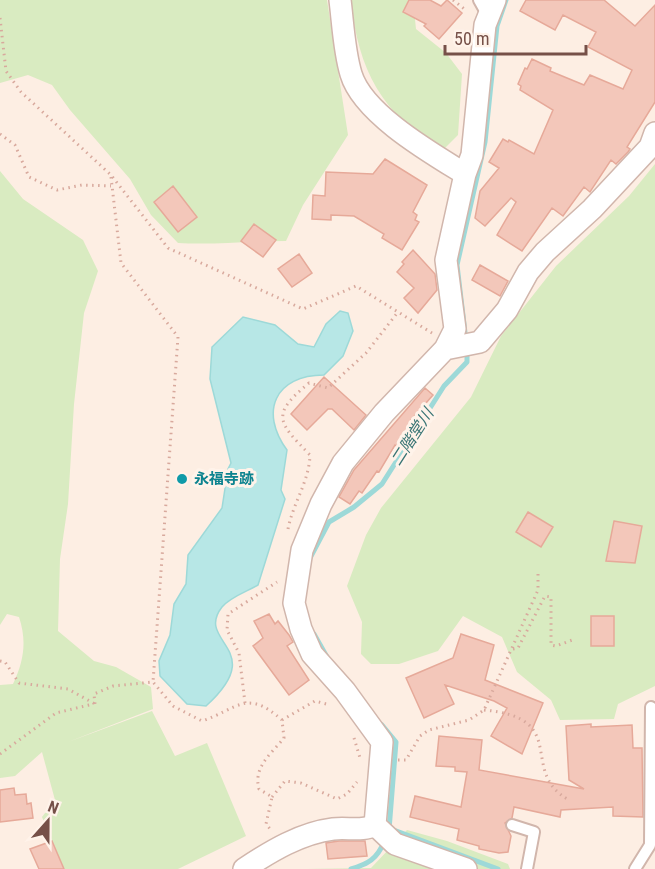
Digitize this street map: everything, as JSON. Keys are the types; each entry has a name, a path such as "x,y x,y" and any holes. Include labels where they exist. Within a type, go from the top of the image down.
{"street":[{"path":"340,0 351,76 368,102 410,141 465,174"},
{"path":"466,869 395,844 375,825 371,761 382,742 345,691 312,654 301,629 294,603 302,550 321,504 343,463 384,413 447,346 455,328 446,260 476,133 487,5"},
{"path":"447,346 480,342 507,310 528,272 545,252 591,209 650,147 655,133"},
{"path":"244,869 276,848 295,841 333,829 368,828 375,825"}],"lane":[{"path":"635,869 650,845 653,789 651,707"},
{"path":"512,825 534,832 527,869"}],"path":[{"path":"0,18 6,71 21,92 111,175 168,248 303,309 356,286 447,346"},
{"path":"0,135 15,145 29,177 57,190 82,185 111,186"},
{"path":"111,175 121,263 178,337 153,682 173,706 202,721 245,703 253,702 273,711 282,720 284,738 257,770 259,789 272,797"},
{"path":"287,530 292,509 310,472 310,455 289,433 282,416 287,401 309,383 328,388 366,353 398,312"},
{"path":"245,703 239,653 227,630 228,614 276,584 278,573"},
{"path":"353,733 371,761 406,760 420,736 429,730 469,720 484,710 538,590 538,574"},
{"path":"513,649 518,648 545,596 551,597 551,645 556,646 575,639"},
{"path":"0,661 5,662 19,683 68,689 95,704"},
{"path":"95,704 94,694 113,686 153,682"},
{"path":"282,720 315,701 332,705"},
{"path":"0,754 56,713 95,704"},
{"path":"484,710 502,712 528,722 536,730 547,775 555,789 569,800"},
{"path":"274,834 266,824 272,797 285,782 301,783 337,799 348,794 356,786 360,774"}],"green space":[{"path":"0,0 327,0 348,135 303,205 286,241 178,243 151,215 130,179 70,110 52,85 28,75 0,83"},
{"path":"351,0 413,0 416,29 446,53 462,74 458,135 441,152 403,121 376,88 360,48"},
{"path":"655,164 655,686 618,704 614,719 560,720 551,700 517,672 502,637 463,616 438,651 399,664 371,664 361,654 362,622 347,586 366,535 381,508 471,397 501,336 556,266 629,196"},
{"path":"0,171 23,199 83,240 98,271 84,313 74,404 68,504 60,559 58,631 94,661 116,667 151,687 153,709 68,742 152,711 175,756 207,743 246,836 178,869 64,869 42,817 55,800 42,752 15,776 0,778 0,685 13,684 20,667 24,643 19,617 7,614 0,625"},
{"path":"407,830 447,841 508,864 510,869 306,869 371,868"}],"water":[{"path":"340,311 348,313 353,331 343,356 324,375 294,381 283,389 273,410 274,422 287,450 281,490 285,499 258,585 225,603 216,619 217,630 232,659 232,671 224,687 206,706 187,704 160,676 159,661 170,635 174,604 186,584 188,555 222,508 231,463 210,379 212,347 243,317 275,325 298,344 314,347 326,324"}],"building":[{"path":"409,0 430,0 441,6 447,0 462,13 439,39 424,26 426,24 403,12"},
{"path":"526,0 604,0 635,26 655,5 655,102 627,147 630,149 628,152 616,164 611,160 590,192 584,187 563,216 552,208 522,251 497,235 516,202 511,198 485,226 475,218 480,191 499,168 489,162 503,139 534,154 553,110 520,90 521,86 518,84 525,68 527,69 532,59 551,68 550,71 584,85 590,75 623,89 632,70 588,47 596,32 563,15 555,30 520,11"},
{"path":"385,159 427,185 413,212 417,215 415,220 419,222 402,250 382,238 384,234 354,216 331,215 331,220 312,219 313,195 325,196 326,172 373,174"},
{"path":"173,186 197,217 178,232 154,202"},
{"path":"254,224 276,240 263,257 241,241"},
{"path":"413,250 435,274 437,290 418,313 404,298 414,288 397,272 404,264 402,262"},
{"path":"299,254 312,273 292,287 278,269"},
{"path":"480,265 508,281 500,296 472,280"},
{"path":"324,377 366,415 354,430 332,409 328,409 307,430 291,414"},
{"path":"425,388 433,395 411,420 415,423 398,447 395,445 379,472 377,471 362,493 359,491 350,504 339,497 354,470"},
{"path":"528,512 553,527 541,547 516,532"},
{"path":"614,521 642,526 635,563 606,561"},
{"path":"269,614 275,624 278,621 289,635 293,642 287,646 309,680 289,695 253,646 263,638 254,621"},
{"path":"591,616 614,616 614,646 591,646"},
{"path":"461,634 494,645 485,680 543,703 522,754 491,736 507,708 494,701 445,685 454,704 424,718 406,678 453,658"},
{"path":"591,724 591,727 632,725 633,748 642,748 643,817 613,816 613,807 561,810 560,817 514,807 512,818 505,823 511,836 508,852 499,853 479,849 479,846 457,840 459,829 410,817 415,796 461,807 467,772 455,771 455,767 436,766 439,736 482,740 479,770 584,789 569,780 566,726"},
{"path":"14,788 15,795 26,794 27,804 31,803 33,818 0,822 0,790"},
{"path":"52,841 64,869 39,869 30,849"},
{"path":"365,841 367,856 328,859 326,843"}],"waterway":[{"name":"二階堂川","path":"466,341 457,265 485,142 497,26 506,0"},
{"name":"二階堂川","path":"310,558 329,522 354,507 382,484 444,386 467,362 467,351"},
{"name":"二階堂川","path":"314,634 327,657"},
{"name":"二階堂川","path":"382,725 396,742 389,830"},
{"name":"二階堂川","path":"391,829 498,869"},
{"name":"二階堂川","path":"351,869 371,860 384,842"}],"place":[{"name":"永福寺跡","path":"182,479"}]}
